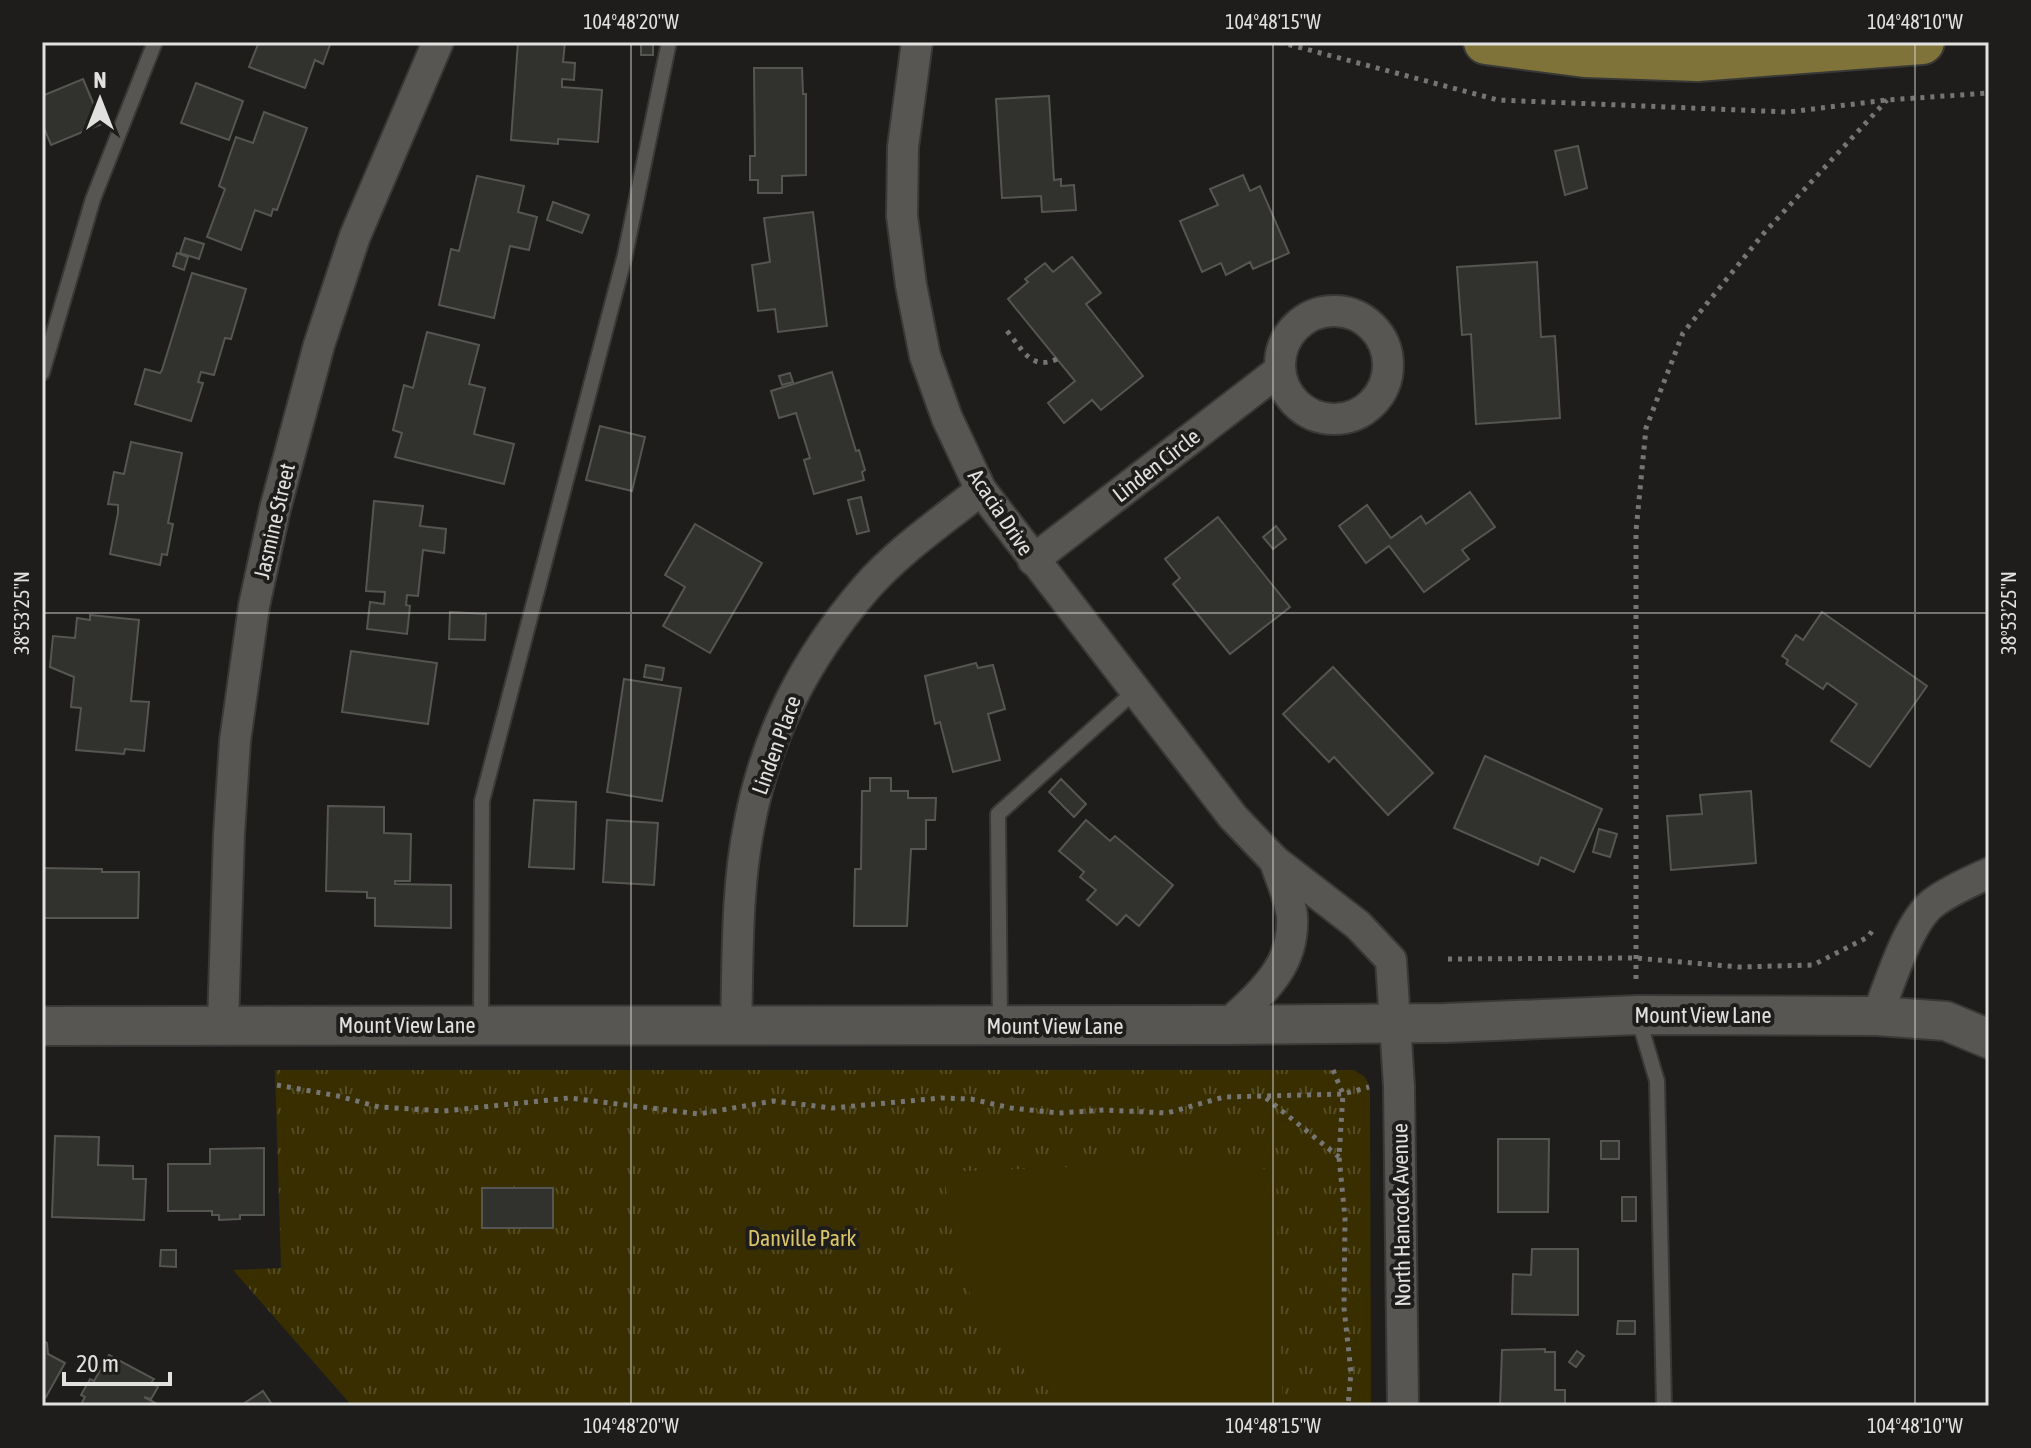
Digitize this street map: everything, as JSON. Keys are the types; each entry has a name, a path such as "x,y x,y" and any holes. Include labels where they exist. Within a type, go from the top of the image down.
{"main road":[{"path":"1486,42 1585,55 1697,59 1922,42"}],"street":[{"name":"Jasmine Street","path":"223,1024 235,741 254,606 275,509 319,345 355,236 438,42"},
{"name":"Acacia Drive","path":"917,42 903,147 902,216 911,285 925,356 947,418 981,490 1233,817 1275,861 1358,925 1391,960 1395,1024"},
{"name":"Linden Circle","path":"1033,560 1280,370"},
{"name":"Linden Place","path":"736,1027 741,898 748,827 765,762 787,704 823,644 866,587 919,539 981,490"},
{"name":"Acacia Drive","path":"1227,1025 1275,980 1289,949 1292,914 1275,861"},
{"path":"1989,873 1959,886 1930,905 1907,940 1877,1016 1946,1021 1989,1039"},
{"name":"Mount View Lane","path":"42,1026 1227,1025 1395,1024 1637,1015 1877,1016"},
{"name":"North Hancock Avenue","path":"1395,1024 1399,1086 1403,1406"}],"lane":[{"path":"42,373 93,199 155,42"},
{"path":"481,1025 482,801 625,255 669,42"},
{"path":"1000,1026 998,814 1135,691"},
{"path":"1637,1015 1657,1081 1664,1406"}],"path":[{"path":"1279,42 1498,100 1788,112 1887,100 1989,93"},
{"path":"1635,958 1636,531 1646,428 1683,333 1764,233 1887,100"},
{"path":"1007,331 1035,362 1044,365 1057,359"},
{"path":"1448,959 1635,958 1739,967 1813,965 1868,937 1875,926"},
{"path":"1333,1070 1343,1094 1339,1157 1345,1218 1344,1308 1351,1372 1348,1406"},
{"path":"277,1085 379,1107 444,1111 569,1098 699,1114 773,1101 832,1108 941,1098 971,1099 1011,1108 1059,1113 1105,1110 1167,1113 1224,1097 1343,1094 1370,1087"},
{"path":"1266,1098 1339,1157"}],"green space":[{"name":"Danville Park","path":"275,1070 1354,1070 1365,1077 1370,1087 1371,1406 352,1406 233,1270 281,1268"},
{"path":"1249,1160 1276,1176 1283,1406 1069,1406 1014,1359 981,1316 957,1254 944,1172"}],"building":[{"path":"259,42 331,42 323,64 315,60 305,88 249,67"},
{"path":"518,42 565,42 563,62 575,63 574,80 562,79 562,87 602,90 598,142 558,139 558,144 511,140"},
{"path":"641,42 653,42 653,55 641,55"},
{"path":"754,68 802,68 803,94 806,94 806,175 782,176 782,193 758,193 758,180 750,180 750,156 755,156"},
{"path":"83,79 102,124 51,145 42,123 42,96"},
{"path":"196,83 243,101 229,140 181,123"},
{"path":"1049,96 1054,180 1061,179 1061,186 1074,185 1076,210 1042,212 1041,196 1002,198 996,99"},
{"path":"264,112 307,128 277,210 273,209 271,216 255,210 241,250 207,237 225,189 219,186 236,137 253,143"},
{"path":"1578,146 1587,188 1565,195 1555,151"},
{"path":"1243,175 1250,191 1260,186 1289,253 1253,269 1250,262 1226,275 1221,263 1202,272 1180,221 1218,205 1210,189"},
{"path":"477,176 524,186 518,212 537,217 529,250 510,246 494,318 439,305 451,249 459,251"},
{"path":"553,202 589,215 582,233 547,220"},
{"path":"813,212 827,326 778,332 775,309 758,311 752,265 770,262 764,218"},
{"path":"185,238 204,244 199,259 180,253"},
{"path":"177,253 188,257 184,270 173,266"},
{"path":"1072,257 1101,293 1086,304 1143,376 1101,410 1092,400 1064,423 1048,403 1075,381 1008,299 1028,282 1025,279 1045,263 1053,272"},
{"path":"1537,262 1541,337 1555,336 1560,418 1476,424 1471,334 1462,335 1457,267"},
{"path":"192,273 246,289 231,339 225,338 214,375 201,372 198,382 203,383 191,421 135,404 145,369 160,373 162,370"},
{"path":"427,332 479,345 469,384 485,388 474,434 514,444 504,484 395,457 402,433 393,430 404,385 413,388"},
{"path":"832,372 856,451 859,450 865,470 862,472 864,480 814,494 804,460 810,458 796,413 779,418 771,391"},
{"path":"790,373 793,382 782,385 779,376"},
{"path":"600,426 645,437 632,491 586,480"},
{"path":"131,442 182,453 168,523 173,524 167,555 162,554 160,565 110,554 118,513 118,505 108,504 114,472 124,474"},
{"path":"1470,492 1495,527 1462,550 1469,559 1424,592 1389,546 1366,563 1339,526 1367,505 1391,538 1421,516 1426,524"},
{"path":"861,497 869,531 857,534 848,500"},
{"path":"374,501 423,506 420,526 446,529 444,553 423,550 418,596 407,595 406,605 410,606 407,634 367,629 370,602 384,604 385,592 366,591"},
{"path":"1218,517 1290,607 1230,654 1173,584 1180,578 1165,559"},
{"path":"695,524 762,563 710,653 663,626 685,587 665,575"},
{"path":"1276,526 1286,539 1273,549 1263,537"},
{"path":"450,612 486,614 485,640 449,639"},
{"path":"1822,612 1927,686 1870,767 1831,741 1857,704 1827,683 1823,689 1786,664 1788,660 1782,656 1796,635 1803,640"},
{"path":"90,615 139,620 131,701 149,702 144,751 125,749 124,754 76,750 81,708 71,707 74,677 50,667 53,636 75,638 77,618 90,620"},
{"path":"351,651 437,663 428,724 342,712"},
{"path":"976,663 978,668 993,665 1005,709 988,714 1000,760 953,772 940,722 935,724 925,676"},
{"path":"646,665 664,668 662,680 644,677"},
{"path":"1333,667 1433,773 1388,815 1334,757 1329,762 1283,714"},
{"path":"624,679 681,688 662,801 607,792"},
{"path":"1485,756 1602,809 1574,872 1541,857 1538,865 1454,828"},
{"path":"870,778 891,778 891,791 908,791 908,798 936,798 935,820 926,820 926,849 911,849 907,926 854,926 855,869 861,869 862,791 870,791"},
{"path":"1061,779 1086,804 1074,817 1049,792"},
{"path":"1751,791 1756,863 1671,870 1667,816 1702,814 1700,795"},
{"path":"534,800 576,802 574,869 529,867"},
{"path":"328,806 384,807 384,833 411,834 410,881 395,881 395,884 451,885 451,928 375,926 375,898 367,898 367,892 326,891"},
{"path":"607,820 658,823 654,885 603,882"},
{"path":"1086,820 1110,841 1115,836 1173,885 1139,926 1126,915 1117,925 1087,900 1096,890 1080,877 1084,872 1059,851"},
{"path":"1599,829 1617,834 1610,857 1593,852"},
{"path":"42,868 139,872 138,918 42,918"},
{"path":"55,1136 99,1137 98,1165 133,1166 133,1179 146,1179 144,1220 52,1217"},
{"path":"1498,1139 1549,1139 1548,1212 1498,1212"},
{"path":"1601,1141 1619,1141 1619,1159 1601,1159"},
{"path":"264,1148 264,1215 240,1215 240,1219 219,1220 219,1215 212,1215 212,1211 168,1211 168,1164 210,1164 210,1149"},
{"path":"482,1188 553,1188 553,1228 482,1228"},
{"path":"1622,1197 1636,1197 1636,1221 1622,1221"},
{"path":"1532,1249 1578,1249 1578,1315 1512,1314 1513,1274 1531,1275"},
{"path":"161,1250 176,1250 176,1267 160,1266"},
{"path":"1618,1321 1635,1321 1635,1334 1617,1334"},
{"path":"42,1340 47,1343 48,1354 65,1363 46,1397 42,1395"},
{"path":"1545,1349 1545,1352 1555,1352 1555,1390 1565,1390 1565,1406 1500,1406 1502,1350"},
{"path":"1577,1351 1584,1356 1576,1367 1569,1362"},
{"path":"109,1355 154,1379 151,1383 158,1387 151,1399 144,1397 161,1406 80,1406 85,1397 81,1395 90,1379 94,1381"},
{"path":"263,1391 273,1406 240,1406"}]}
